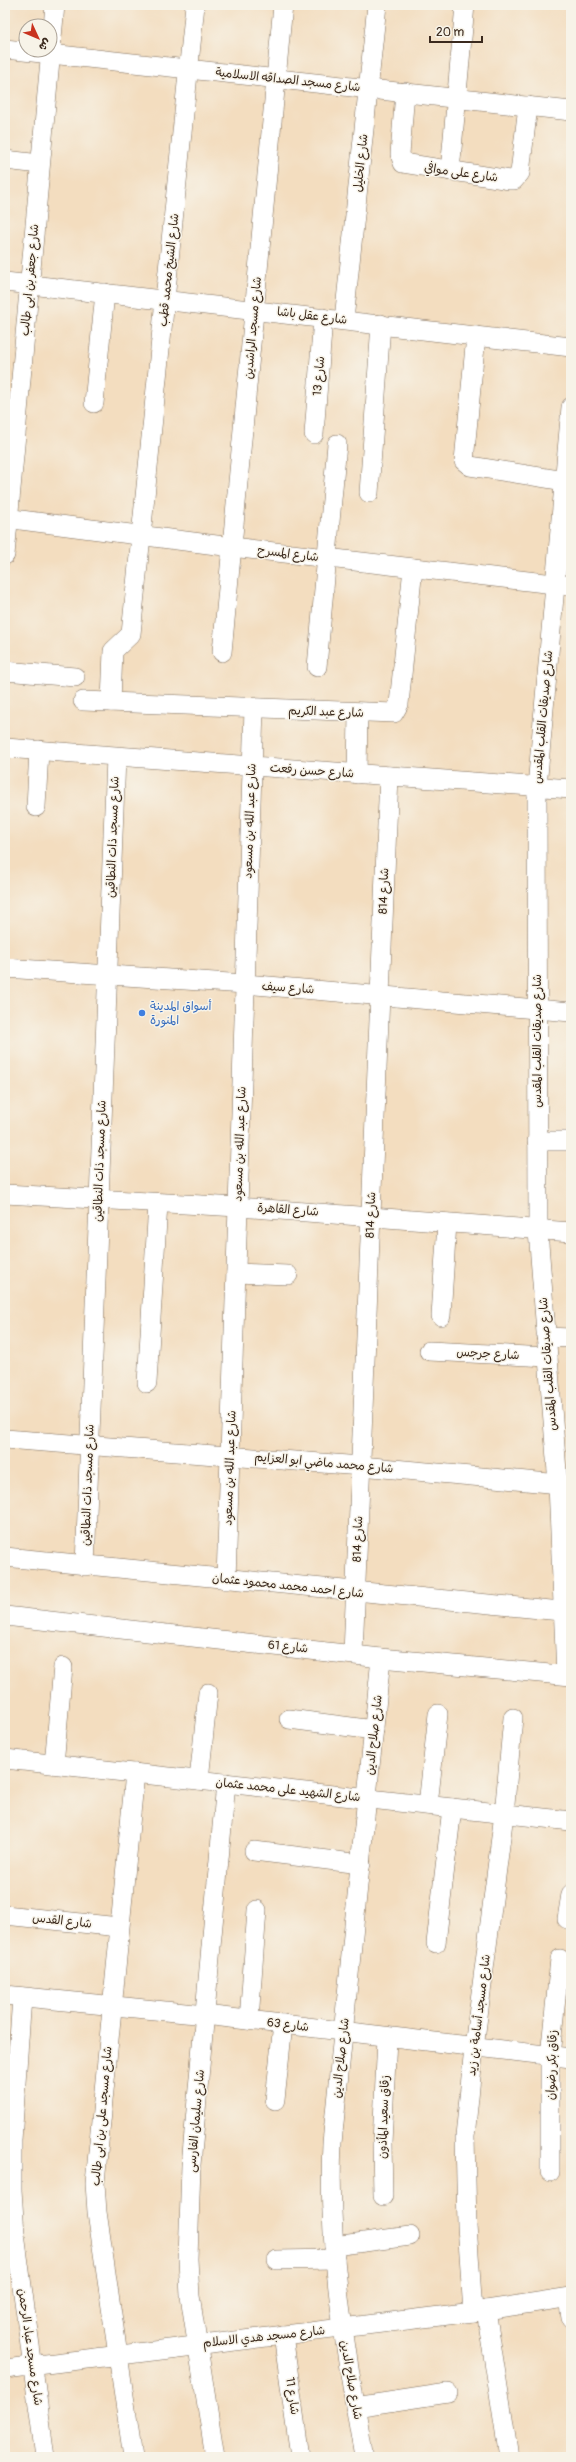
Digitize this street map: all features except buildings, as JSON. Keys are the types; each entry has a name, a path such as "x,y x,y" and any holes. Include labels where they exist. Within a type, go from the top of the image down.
{"street":[{"name":"شارع جعفر بن ابى طالب","path":"54,18 55,5"},
{"name":"شارع الشيخ محمد قطب","path":"142,536 195,5"},
{"name":"شارع مسجد الراشدين","path":"222,652 283,5"},
{"name":"شارع الخليل","path":"344,320 377,5"},
{"path":"450,171 464,5"},
{"name":"شارع مسجد الصداقه الاسلامية","path":"5,49 18,50"},
{"name":"شارع مسجد الصداقه الاسلامية","path":"58,55 571,111"},
{"name":"شارع جعفر بن ابى طالب","path":"5,555 10,451 29,284 50,58"},
{"name":"شارع على موافي","path":"405,92 400,159 407,165 510,180 518,177 528,106"},
{"path":"5,160 40,164"},
{"name":"شارع عقل باشا","path":"5,282 571,347"},
{"path":"94,403 105,293"},
{"name":"شارع 13","path":"314,434 323,318"},
{"path":"369,493 381,324"},
{"path":"476,336 464,461 470,466 565,481"},
{"name":"شارع صديقات القلب المقدس","path":"568,1675 564,1484 548,1357 538,1231 536,787 563,585 565,481 571,407"},
{"path":"317,668 337,444"},
{"name":"شارع المسرح","path":"7,518 232,547 563,585"},
{"path":"111,702 113,651 130,634 142,536"},
{"name":"شارع عبد الكريم","path":"83,701 389,714 397,710 413,568"},
{"path":"5,671 75,677"},
{"name":"شارع عبد الله بن مسعود","path":"226,1580 254,708"},
{"path":"357,774 358,713"},
{"name":"شارع حسن رفعت","path":"5,748 571,789"},
{"path":"36,807 38,750"},
{"name":"شارع مسجد ذات النطاقين","path":"85,1566 116,757"},
{"name":"شارع 814","path":"353,1654 389,776"},
{"name":"شارع سيف","path":"5,968 245,984 571,1012"},
{"path":"537,1141 571,1141"},
{"name":"شارع القاهرة","path":"5,1194 158,1204 238,1207 538,1231 571,1232"},
{"path":"147,1383 158,1204"},
{"path":"441,1316 447,1223"},
{"path":"236,1272 288,1275"},
{"path":"546,1336 571,1338"},
{"name":"شارع جرجس","path":"429,1351 548,1357"},
{"name":"شارع محمد ماضي ابو العزايم","path":"5,1439 361,1466 564,1484"},
{"name":"شارع احمد محمد محمود عثمان","path":"5,1557 356,1593 567,1612"},
{"name":"شارع 61","path":"5,1616 382,1658 568,1675"},
{"name":"شارع صلاح الدين","path":"364,2457 342,2329 334,2252 330,2181 331,2151 382,1658"},
{"path":"54,1764 63,1667"},
{"path":"199,1780 208,1693"},
{"path":"428,1805 438,1714"},
{"name":"شارع مسجد أسامة بن زيد","path":"509,2457 480,2311 467,2225 465,2137 474,2047 504,1814 513,1718"},
{"path":"290,1719 374,1730"},
{"name":"شارع الشهيد على محمد عثمان","path":"5,1759 571,1821"},
{"name":"شارع مسجد على بن ابى طالب","path":"133,2457 97,2212 95,2182 135,1773"},
{"name":"شارع سليمان الفارسى","path":"215,2457 196,2344 190,2296 189,2230 191,2165 226,1783"},
{"path":"436,1943 452,1808"},
{"path":"254,1851 361,1864"},
{"path":"567,1919 571,1894"},
{"path":"249,2020 257,1910"},
{"name":"شارع القدس","path":"5,1915 120,1927"},
{"name":"زقاق بكر رضوان","path":"550,2172 550,2056 560,1958"},
{"name":"شارع 63","path":"13,1996 205,2015 344,2031 388,2038 571,2058"},
{"name":"شارع مسجد عباد الرحمن","path":"13,1996 12,2190 45,2457"},
{"path":"275,2100 283,2024"},
{"name":"زقاق سعيد المأذون","path":"384,2196 382,2143 388,2038"},
{"path":"277,2260 334,2252 410,2236"},
{"path":"570,2298 571,2318"},
{"name":"شارع مسجد هدي الاسلام","path":"5,2369 33,2364 196,2344 342,2329 570,2298"},
{"name":"شارع 11","path":"283,2335 300,2457"},
{"path":"355,2407 448,2393"}],"place":[{"name":"أسواق المدينة المنورة","path":"142,1013"}]}
